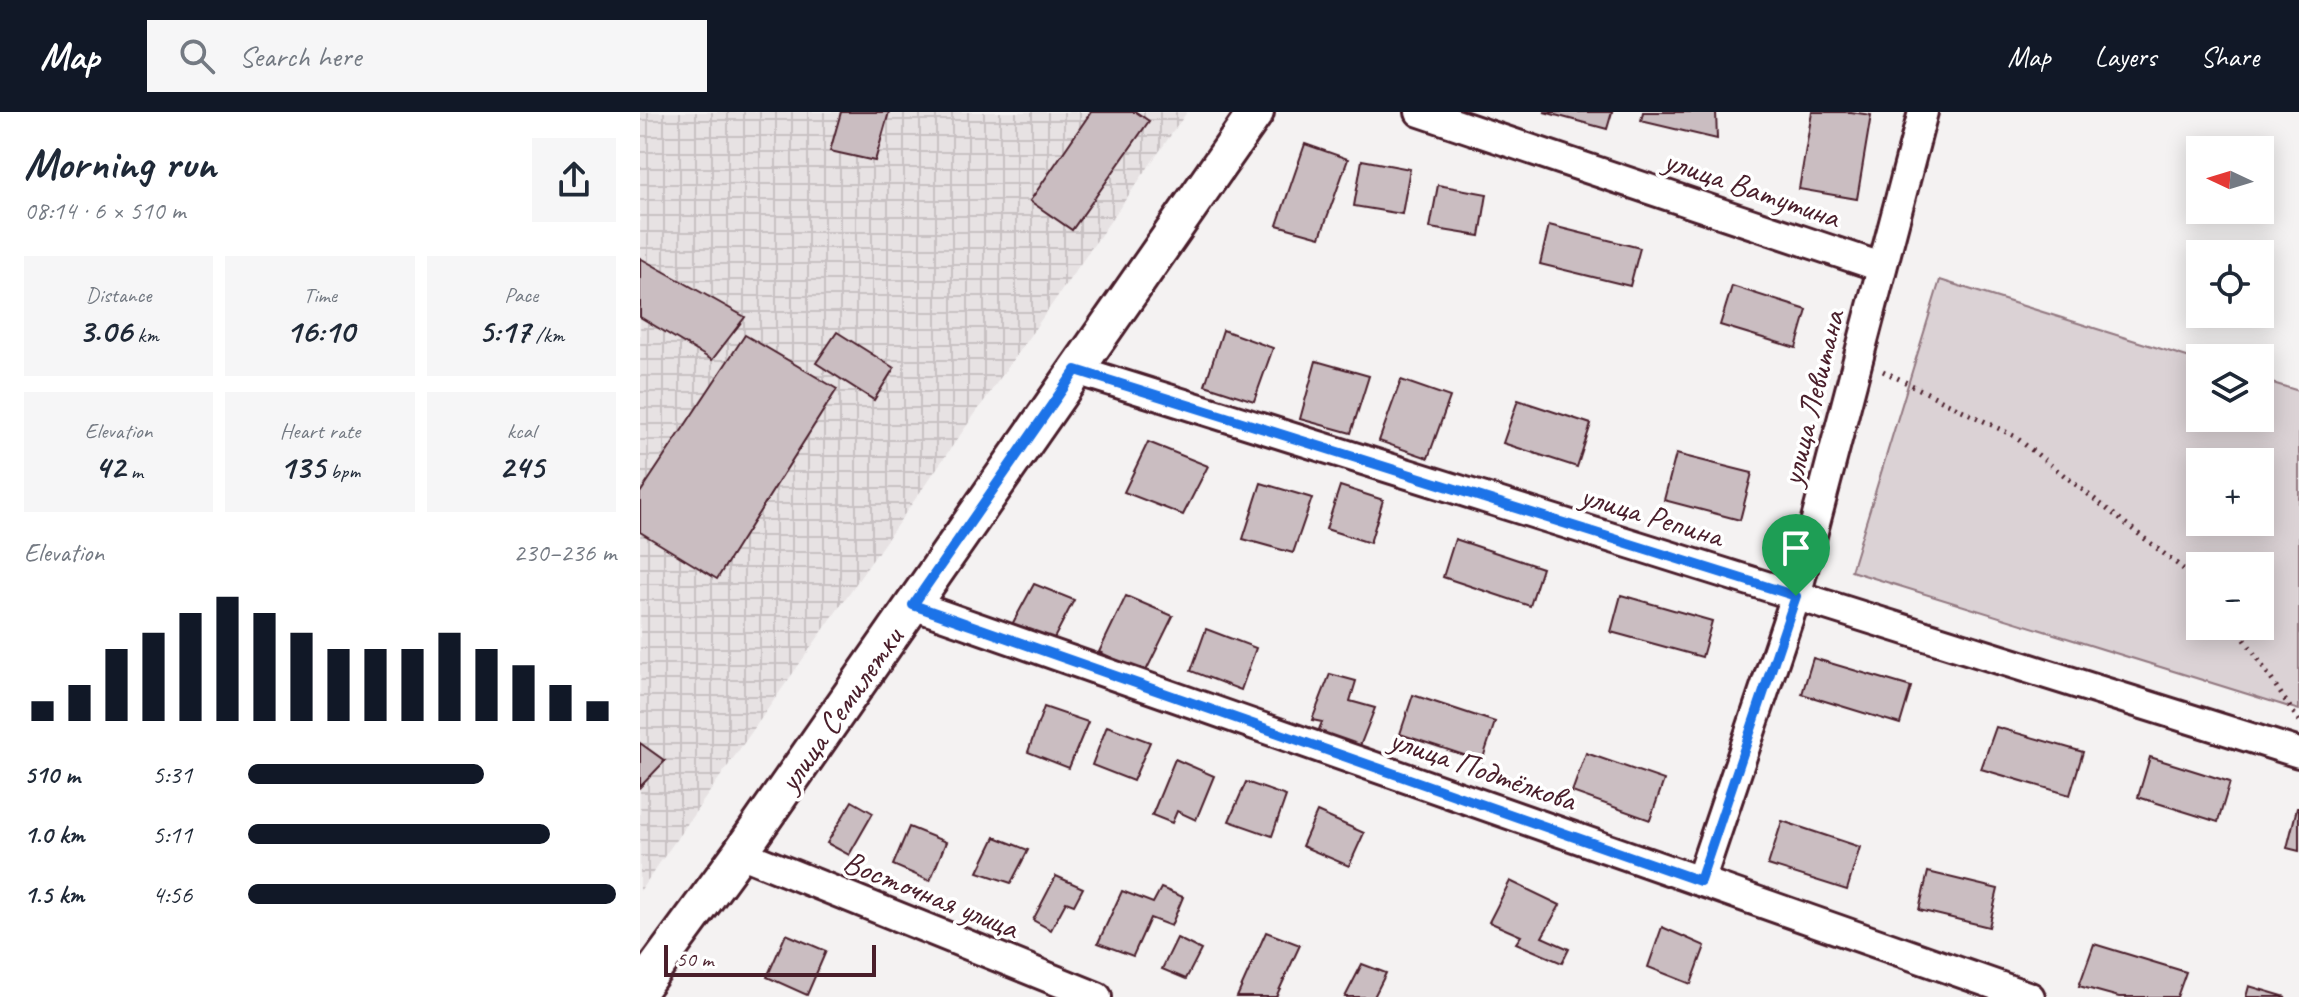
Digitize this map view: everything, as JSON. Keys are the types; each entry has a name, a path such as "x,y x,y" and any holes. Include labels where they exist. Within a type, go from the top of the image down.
{"street":[{"name":"улица Семилетки","path":"640,989 740,853 1256,112"},
{"name":"улица Ватутина","path":"1420,112 1881,267"},
{"name":"улица Левитана","path":"1700,881 1796,596 1923,112"},
{"name":"улица Репина","path":"1076,370 2299,753"},
{"name":"улица Подтёлкова","path":"913,605 2030,997"},
{"name":"Восточная улица","path":"740,853 1097,997"}],"path":[{"path":"1857,358 2014,436 2186,571"},
{"path":"2245,640 2299,721"}],"shaded area":[{"path":"640,112 1187,112 640,891"},
{"path":"1940,280 2186,357 2186,432 2274,432 2274,383 2299,391 2299,710 1851,571"}],"building":[{"path":"841,112 889,112 875,161 830,151"},
{"path":"1091,112 1136,112 1149,121 1072,230 1030,201"},
{"path":"1544,112 1612,112 1607,129"},
{"path":"1643,112 1716,112 1717,139 1641,121"},
{"path":"1812,112 1871,115 1857,199 1799,189"},
{"path":"1305,144 1348,159 1320,237 1277,225"},
{"path":"1362,160 1410,169 1402,214 1354,206"},
{"path":"1438,185 1487,194 1480,236 1430,228"},
{"path":"1549,225 1640,248 1630,286 1540,264"},
{"path":"640,258 745,317 712,360 640,317"},
{"path":"1732,286 1807,310 1796,348 1720,325"},
{"path":"1223,330 1273,348 1254,401 1205,385"},
{"path":"837,332 894,368 874,400 816,363"},
{"path":"745,335 837,389 717,579 640,532 640,493"},
{"path":"1316,361 1369,376 1351,433 1300,419"},
{"path":"1401,380 1450,397 1428,458 1379,441"},
{"path":"1518,400 1591,424 1577,467 1503,443"},
{"path":"1148,442 1208,466 1183,515 1124,492"},
{"path":"1676,454 1752,473 1740,520 1664,500"},
{"path":"1261,483 1312,498 1293,553 1243,539"},
{"path":"1340,486 1383,500 1370,543 1326,529"},
{"path":"1455,539 1542,568 1530,606 1443,577"},
{"path":"1034,584 1074,600 1050,646 1009,630"},
{"path":"1621,595 1712,621 1702,657 1611,632"},
{"path":"1126,596 1173,616 1145,673 1099,652"},
{"path":"1206,629 1256,648 1241,690 1191,671"},
{"path":"1813,658 1911,687 1900,724 1802,694"},
{"path":"1330,674 1356,681 1350,701 1375,708 1358,751 1316,737 1322,722 1312,720"},
{"path":"1413,695 1495,722 1482,761 1400,734"},
{"path":"1044,707 1088,722 1069,768 1028,752"},
{"path":"1107,726 1150,742 1133,781 1092,765"},
{"path":"1996,727 2083,752 2070,795 1981,769"},
{"path":"640,743 665,761 640,787"},
{"path":"1586,753 1664,780 1650,820 1572,792"},
{"path":"2150,757 2230,782 2218,822 2138,797"},
{"path":"1175,759 1214,776 1196,820 1177,811 1172,823 1152,815"},
{"path":"1246,782 1286,796 1272,836 1229,821"},
{"path":"852,801 873,813 849,855 827,843"},
{"path":"2299,808 2299,851 2287,848"},
{"path":"1317,812 1364,833 1349,866 1302,846"},
{"path":"1782,821 1860,847 1847,890 1768,865"},
{"path":"909,827 946,842 930,881 893,865"},
{"path":"995,837 1028,850 1011,883 978,872"},
{"path":"1928,872 1998,889 1989,927 1919,910"},
{"path":"1056,876 1083,888 1074,905 1066,902 1051,930 1033,920"},
{"path":"1510,881 1560,905 1542,937 1569,949 1562,963 1516,943 1521,936 1489,922"},
{"path":"1161,888 1183,897 1171,926 1150,918 1133,956 1098,943 1122,891 1153,903"},
{"path":"1662,927 1705,946 1691,984 1648,967"},
{"path":"1266,932 1300,945 1276,997 1237,997"},
{"path":"786,934 826,951 807,995 767,977"},
{"path":"1177,938 1201,950 1186,979 1162,969"},
{"path":"2094,944 2186,972 2177,997 2119,997 2079,986"},
{"path":"1362,964 1386,973 1374,997 1345,997"},
{"path":"2249,986 2286,997 2246,997"}],"route":[{"path":"1076,370 1796,596 1700,881 913,605 1076,370"}]}
